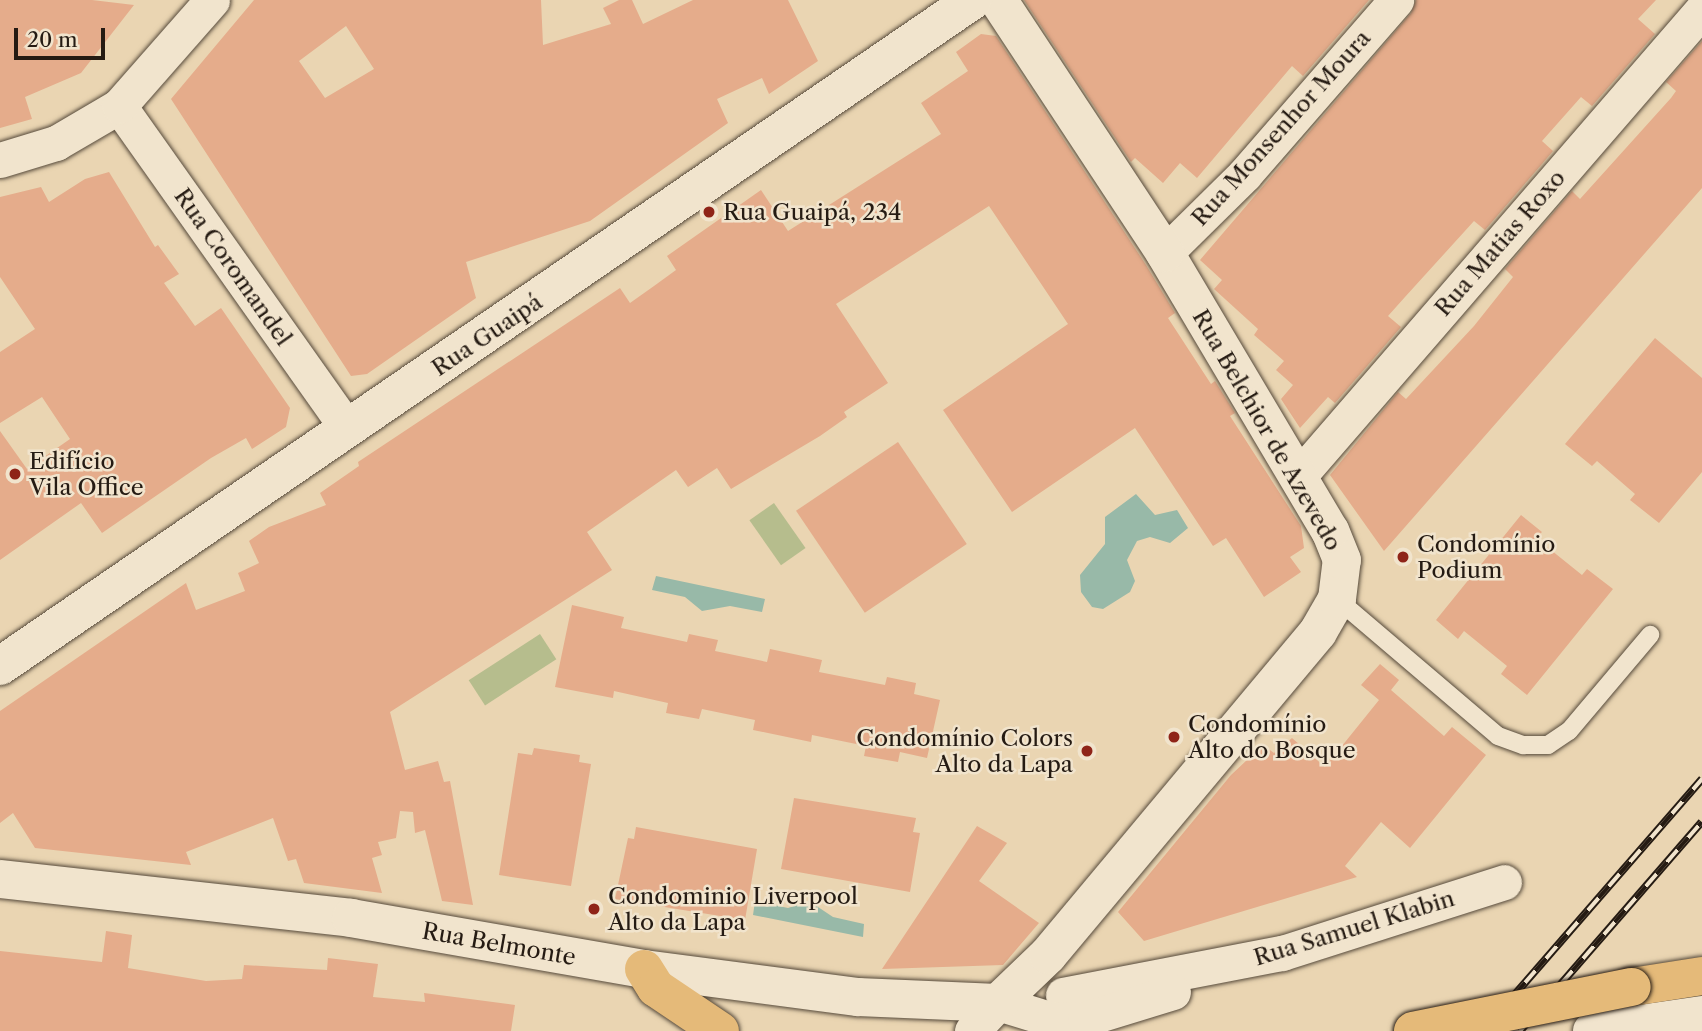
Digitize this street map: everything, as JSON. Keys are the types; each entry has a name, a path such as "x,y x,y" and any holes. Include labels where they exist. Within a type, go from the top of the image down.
{"main road":[{"path":"644,969 656,988 720,1031"},
{"path":"1413,1031 1632,986 1702,976"}],"street":[{"path":"0,160 56,143 119,106 212,0"},
{"name":"Rua Guaipá","path":"0,666 347,428 592,265 973,0"},
{"name":"Rua Belchior de Azevedo","path":"998,0 1166,253 1298,477 1342,560 1337,598 1318,632 1048,955 998,1003"},
{"name":"Rua Monsenhor Moura","path":"1166,253 1244,175 1396,0"},
{"name":"Rua Matias Roxo","path":"1298,477 1693,8"},
{"name":"Rua Coromandel","path":"119,106 347,428"},
{"name":"Rua Belmonte","path":"0,879 351,918 644,969 858,998 998,1003"},
{"name":"Rua Samuel Klabin","path":"998,1003 1085,1019 1168,997 1202,968 1282,953 1504,882"},
{"path":"1048,955 1055,1015"},
{"path":"972,1031 998,1003"},
{"path":"1594,1031 1702,1015"}],"lane":[{"path":"1337,598 1498,736 1523,745 1548,745 1569,731 1650,635"}],"green space":[{"path":"774,503 806,548 781,565 749,520"},
{"path":"540,634 556,659 485,705 469,680"}],"shaded area":[{"path":"1136,494 1155,515 1177,510 1188,528 1170,543 1150,537 1137,541 1127,560 1135,581 1130,592 1103,609 1092,607 1081,592 1080,575 1105,544 1105,517"},
{"path":"656,576 765,599 762,612 730,606 702,611 685,597 652,590"},
{"path":"755,901 788,908 809,901 833,917 864,924 863,937 753,915"}],"building":[{"path":"0,0 92,0 134,5 81,73 25,97 32,119 0,128"},
{"path":"254,0 541,0 543,45 611,24 603,8 619,0 632,0 643,24 693,0 788,0 818,61 769,94 762,78 717,99 728,123 590,221 466,262 476,298 367,374 351,376 171,99","holes":["346,26 374,69 325,98 299,61"]},
{"path":"1024,0 1369,0 1303,76 1292,66 1197,178 1180,163 1163,183 1135,158 1131,162"},
{"path":"1416,0 1656,0 1638,19 1655,34 1592,106 1581,97 1542,141 1553,151 1542,164 1485,230 1474,221 1388,316 1401,327 1335,403 1328,397 1300,428 1281,399 1293,385 1276,370 1284,361 1254,335 1258,329 1214,289 1222,280 1200,260 1411,13"},
{"path":"981,34 996,36 1146,265 1175,313 1168,318 1211,384 1215,381 1235,413 1230,416 1301,526 1304,548 1290,557 1301,572 1264,597 1226,538 1213,546 1135,428 1012,512 943,410 1068,324 989,206 836,304 888,383 844,412 847,417 820,436 731,489 717,468 688,487 676,470 587,532 612,570 390,712 405,770 438,761 444,782 450,781 473,905 442,901 425,830 415,833 413,812 400,811 396,838 378,842 382,855 372,858 382,893 304,883 296,859 288,861 273,818 186,852 191,865 35,848 13,813 0,823 0,711 186,583 196,610 245,591 238,573 259,563 249,541 269,527 326,505 320,493 359,466 358,462 620,288 630,303 676,270 667,256 761,190 788,231 941,134 921,103 968,71 956,52"},
{"path":"1702,41 1702,188 1384,551 1330,475 1398,392 1406,399 1474,326 1513,277 1505,269 1572,191 1580,199 1671,98 1676,91 1666,82"},
{"path":"109,172 155,247 158,245 179,274 164,283 195,326 221,308 290,408 286,427 252,449 246,438 211,458 102,533 81,503 0,560 0,431 27,469 70,439 42,397 0,423 0,352 35,329 0,277 0,197 41,187 49,202 85,179"},
{"path":"1655,338 1702,378 1702,472 1659,523 1630,500 1635,494 1597,461 1592,466 1565,444"},
{"path":"898,442 967,544 865,613 796,511"},
{"path":"1521,515 1542,532 1536,538 1582,575 1587,569 1613,589 1527,695 1501,674 1507,666 1464,631 1458,639 1436,620"},
{"path":"572,605 624,617 621,628 687,642 689,634 718,640 715,651 767,662 770,649 822,660 819,672 885,685 887,677 916,683 914,694 940,700 927,758 900,752 898,762 864,756 866,746 812,735 811,742 753,730 755,720 702,709 699,719 666,713 668,703 614,691 613,698 555,687"},
{"path":"1380,664 1399,680 1391,690 1444,736 1452,727 1486,755 1410,848 1381,822 1345,866 1357,877 1144,941 1118,912 1231,775 1263,745 1274,753 1292,738 1325,767 1379,700 1361,685"},
{"path":"534,748 580,755 579,762 591,764 571,886 499,875 518,753 532,755"},
{"path":"794,798 916,818 913,832 920,833 910,892 781,869"},
{"path":"977,826 1007,843 979,881 1039,923 1003,965 882,969"},
{"path":"636,827 757,849 745,920 615,899 628,838 634,839"},
{"path":"106,931 132,935 128,968 206,981 242,979 244,965 327,970 328,958 378,964 373,997 425,1002 424,993 515,1005 511,1031 0,1031 0,951 102,962"}],"railway":[{"path":"1483,1031 1702,779"},
{"path":"1520,1031 1702,822"}],"place":[{"name":"Rua Guaipá, 234","path":"709,212"},
{"name":"Edifício Vila Office","path":"15,474"},
{"name":"Condomínio Podium","path":"1403,557"},
{"name":"Condomínio Alto do Bosque","path":"1174,737"},
{"name":"Condomínio Colors Alto da Lapa","path":"1087,751"},
{"name":"Condominio Liverpool Alto da Lapa","path":"594,909"}]}
